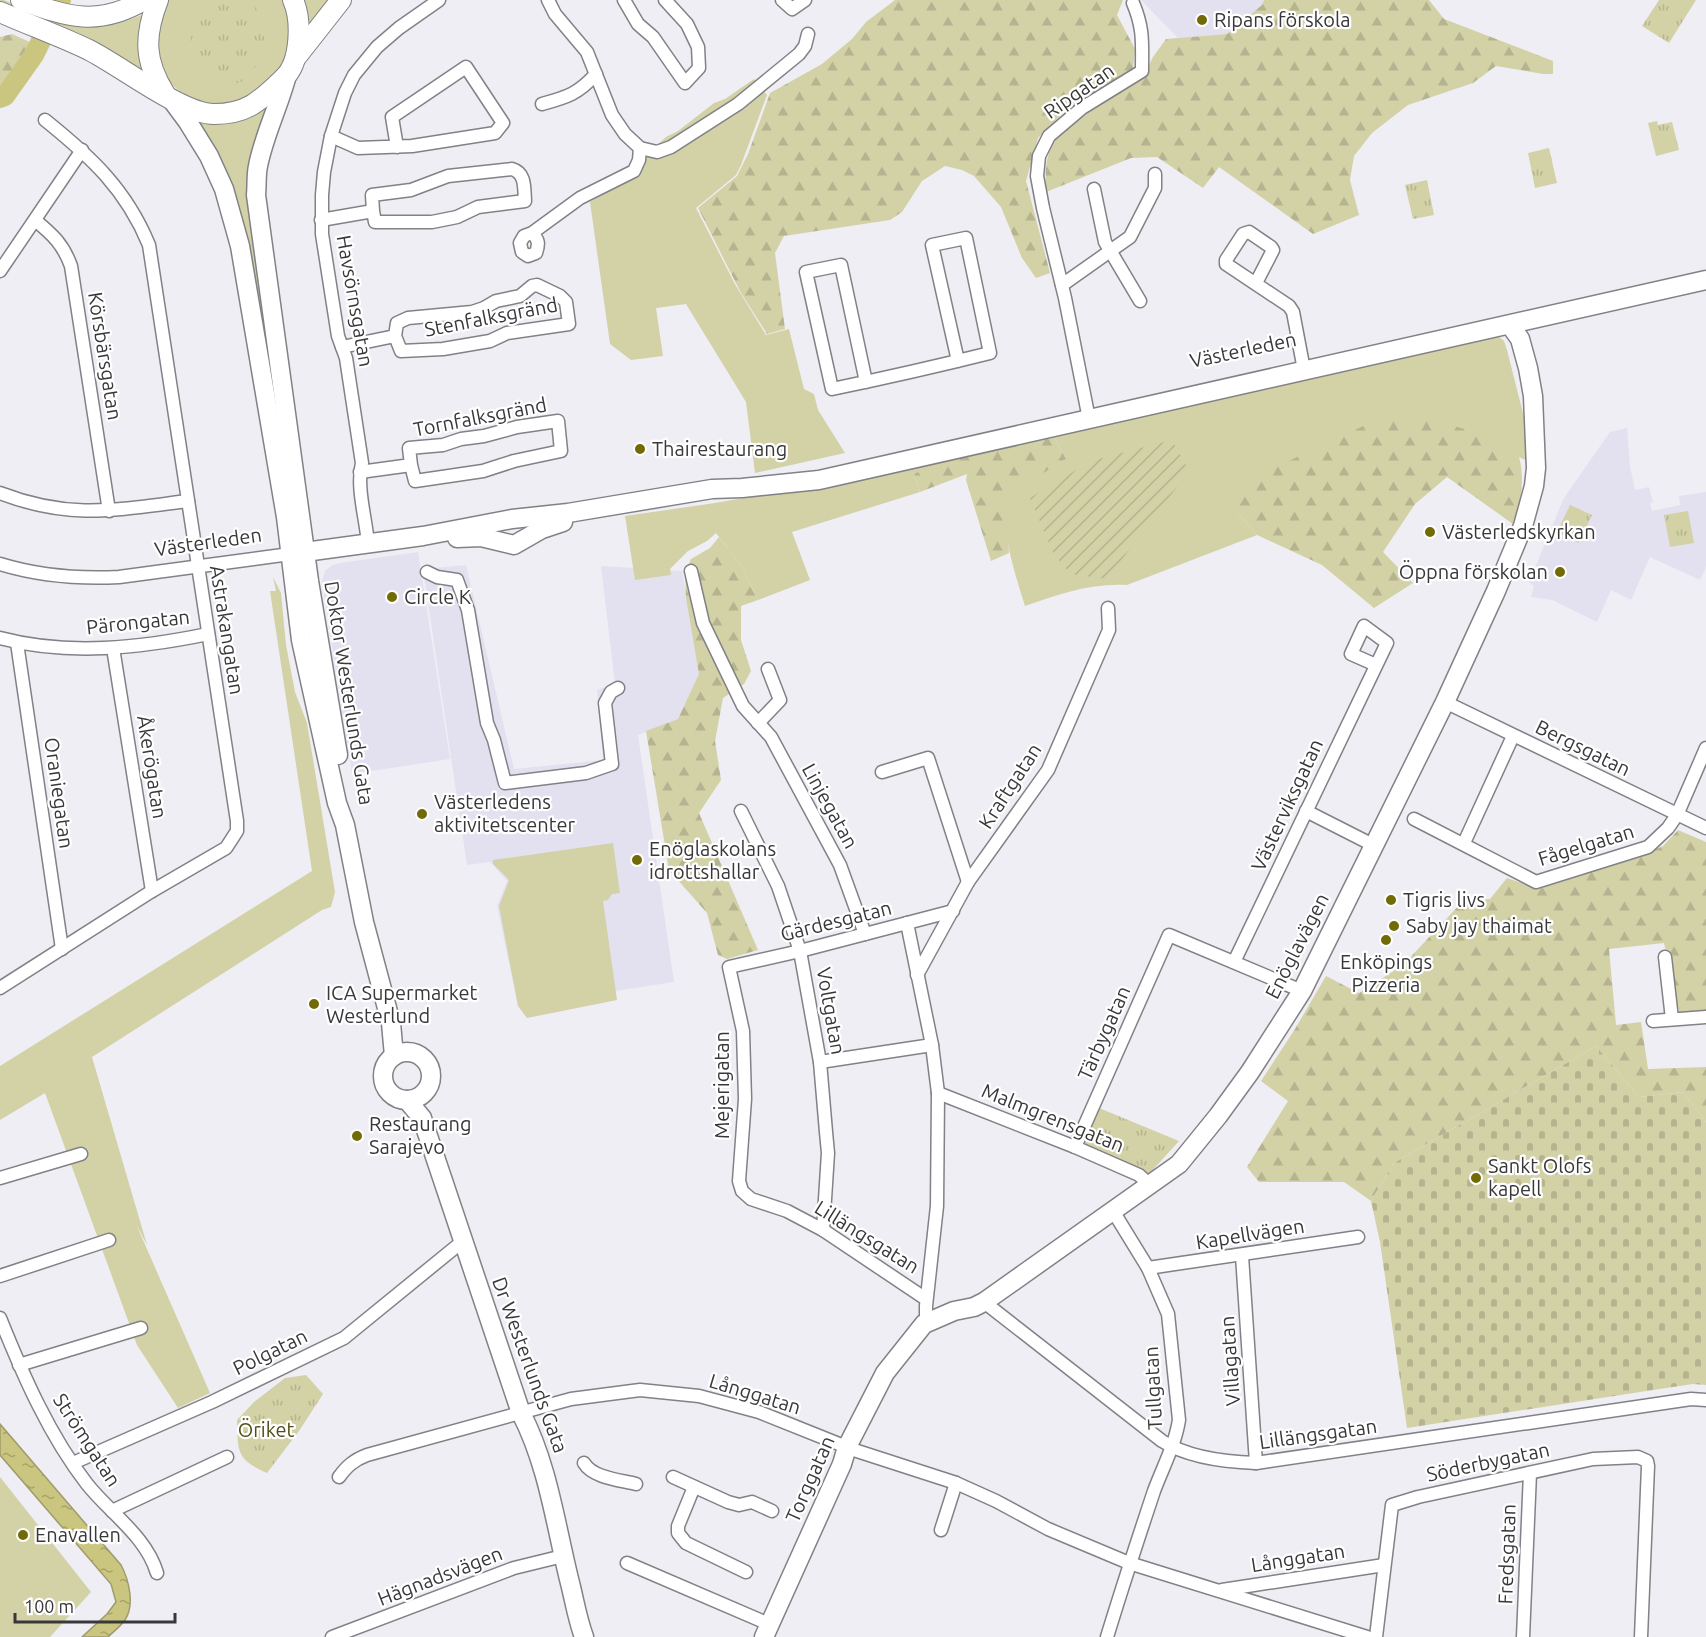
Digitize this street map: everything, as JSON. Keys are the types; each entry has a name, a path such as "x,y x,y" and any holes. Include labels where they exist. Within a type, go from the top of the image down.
{"main road":[{"path":"22,0 67,15 105,17 119,13 144,0"},
{"path":"158,0 148,32 149,61 154,77 169,98"},
{"path":"291,67 299,31 297,8 293,0"},
{"path":"0,12 95,54 169,98 196,111 211,114 232,113 252,107 291,67 340,0"}],"street":[{"name":"Havsörnsgatan","path":"368,544 360,472 362,463 346,358 338,336 321,220 324,172 331,136 345,93 354,75 377,46 439,0"},
{"path":"548,0 560,21 587,52 612,115 625,134 640,148 657,152 671,147 725,112 800,54 808,34"},
{"path":"624,0 638,24 653,38 685,83 699,68 698,47 687,24 665,0"},
{"path":"782,0 792,9 805,0"},
{"name":"Ripgatan","path":"1088,414 1037,176 1039,156 1049,135 1082,108 1142,71 1143,40 1140,21 1132,3"},
{"name":"Doktor Westerlunds Gata","path":"291,67 260,159 256,195 297,553 302,640 337,803 345,825"},
{"path":"331,136 358,148 397,147 495,133 503,123 466,67 392,117 397,147"},
{"path":"542,104 568,97 579,91 596,74"},
{"name":"Doktor Westerlunds Gata","path":"169,98 188,122 209,156 224,189 240,246 286,517 297,553"},
{"name":"Astrakangatan","path":"0,988 152,891 226,848 237,831 236,809 148,245 130,206 103,172 82,150 45,120"},
{"path":"532,233 580,198 634,171 639,160 640,148"},
{"path":"0,271 82,150"},
{"path":"512,169 522,175 525,201 478,207 457,217 432,222 375,222 373,211 372,195 411,190 448,176 512,169"},
{"path":"1062,285 1130,237 1155,188 1155,174"},
{"path":"1094,189 1105,242 1140,301"},
{"path":"321,220 373,211"},
{"name":"Körsbärsgatan","path":"35,220 58,240 71,266 109,511"},
{"path":"866,382 841,265 806,272 832,389 866,382 958,361 990,353 966,238 932,245 958,361"},
{"name":"Västerleden","path":"1509,320 1706,270"},
{"name":"Västerleden","path":"0,564 52,575 119,577 423,536 712,489 792,482 817,468 1088,414 1509,320 1706,280"},
{"path":"1256,283 1282,299 1293,312 1303,365"},
{"name":"Stenfalksgränd","path":"537,285 560,296 566,302 569,324 507,333 490,341 443,349 401,351 395,336 397,323 408,318 472,312 496,302 520,296 532,286 537,285"},
{"name":"Enöglavägen","path":"908,1345 926,1323 984,1302 1179,1164 1250,1072 1302,991 1445,702 1523,526 1531,500 1536,468 1535,425 1520,380 1511,341 1509,320"},
{"path":"342,346 395,336"},
{"name":"Tornfalksgränd","path":"558,421 561,451 514,461 483,471 415,481 411,465 409,448 453,443 461,439 484,436 517,427 558,421"},
{"name":"Tornfalksgränd","path":"360,472 411,465"},
{"name":"Västerleden","path":"423,536 444,539 480,537 514,545 542,529 572,520 714,499 742,488"},
{"path":"0,493 18,500 68,511 109,511 188,501"},
{"path":"519,519 529,529 529,537"},
{"name":"Linjegatan","path":"691,571 703,622 743,706 771,737 840,864 865,934"},
{"path":"427,572 437,577 457,580 462,590 468,610 487,723 494,740 505,783 586,773 612,764 605,703 611,692 618,688"},
{"name":"Kraftgatan","path":"917,975 968,882 1048,770 1109,630 1108,608"},
{"name":"Pärongatan","path":"0,638 17,643 74,648 113,648 169,642 208,634"},
{"name":"Oraniegatan","path":"17,643 62,949"},
{"name":"Åkerögatan","path":"113,648 152,891"},
{"name":"Västerviksgatan","path":"1234,962 1376,665"},
{"path":"758,723 780,700 768,669"},
{"name":"Bergsgatan","path":"1445,702 1706,828"},
{"path":"1464,843 1514,736"},
{"name":"Fågelgatan","path":"1414,819 1536,882 1648,847 1668,828 1677,815 1706,748"},
{"path":"882,772 928,758 968,882"},
{"name":"Voltgatan","path":"741,811 778,886 800,951 820,1062 828,1153 823,1230"},
{"path":"1306,811 1373,846"},
{"name":"Dr Westerlunds Gata","path":"345,825 357,893 400,1054 420,1056 430,1069 429,1084 415,1097 521,1413 532,1435 547,1479 583,1635"},
{"name":"Gärdesgatan","path":"729,967 953,911"},
{"path":"907,923 932,1045 938,1093 937,1206 926,1299 926,1323"},
{"name":"Tärbygatan","path":"1076,1147 1169,935 1234,962"},
{"path":"1665,957 1672,1019"},
{"path":"1234,962 1302,991"},
{"name":"Mejerigatan","path":"729,967 743,1031 745,1100 740,1187 751,1199"},
{"path":"1653,1021 1706,1017"},
{"path":"820,1062 932,1045"},
{"path":"400,1054 387,1063 383,1080 389,1092 399,1098 415,1097"},
{"name":"Malmgrensgatan","path":"938,1093 1076,1147 1139,1175 1150,1185"},
{"path":"0,1178 81,1154"},
{"name":"Lillängsgatan","path":"751,1199 787,1211 823,1230 926,1299"},
{"name":"Tullgatan","path":"1107,1637 1129,1563 1162,1468 1172,1448 1179,1420 1168,1314 1148,1269 1113,1211"},
{"name":"Kapellvägen","path":"1148,1269 1358,1237"},
{"path":"0,1276 109,1240"},
{"name":"Polgatan","path":"73,1463 212,1402 344,1338 463,1240"},
{"name":"Villagatan","path":"1242,1256 1256,1463"},
{"name":"Lillängsgatan","path":"984,1302 1172,1448 1212,1459 1256,1463 1691,1399 1706,1400"},
{"name":"Strömgatan","path":"0,1318 19,1365 51,1429 87,1484 143,1544 157,1573"},
{"path":"19,1365 141,1328"},
{"name":"Torggatan","path":"766,1631 843,1464 847,1447 885,1373 908,1345"},
{"name":"Långgatan","path":"339,1477 347,1465 355,1459 571,1399 610,1392 640,1390 667,1392 730,1403 792,1424 847,1447 956,1483 1048,1529 1129,1563 1367,1637"},
{"path":"112,1511 227,1457"},
{"name":"Söderbygatan","path":"1384,1565 1392,1505 1418,1497 1593,1459 1638,1457 1647,1461 1648,1466 1641,1637"},
{"path":"584,1462 587,1468 598,1473 636,1484"},
{"name":"Fredsgatan","path":"1524,1637 1530,1473"},
{"path":"673,1477 739,1505 752,1502 772,1511"},
{"path":"941,1530 956,1483"},
{"path":"694,1487 678,1526 678,1533 686,1543 746,1572"},
{"name":"Hägnadsvägen","path":"332,1637 514,1568 563,1556"},
{"path":"627,1563 766,1631"},
{"path":"1376,1637 1384,1565"},
{"name":"Långgatan","path":"1218,1590 1384,1565"}],"shaded area":[{"name":"Ripans förskola","path":"1141,0 1264,0 1262,5 1227,34 1178,38"},
{"path":"1627,428 1630,466 1635,490 1649,487 1653,502 1650,503 1652,511 1680,505 1679,496 1706,492 1706,567 1700,580 1650,557 1631,600 1611,590 1597,622 1552,600 1531,597 1534,586 1529,582 1564,498 1610,432"},
{"path":"418,552 450,759 352,774 322,581 325,571 340,563"},
{"path":"466,565 514,769 603,760 597,690 615,684 601,566 682,571 700,674 678,719 638,735 674,982 518,1006 497,906 507,881 490,862 467,865 423,569"}],"green space":[{"path":"0,0 56,21 87,27 103,26 142,15 140,44 143,73 0,4"},
{"path":"166,0 282,0 290,27 287,52 275,74 258,91 236,101 213,104 190,98 170,82 158,57 155,44 156,30"},
{"path":"202,0 251,0 266,26 261,59 246,80 231,85 221,76 201,69 189,47 198,7"},
{"path":"303,0 332,0 308,32"},
{"path":"895,0 1123,0 1117,15 1135,49 1133,69 1061,115 1038,138 1026,181 1050,273 1036,278 1022,258 1001,207 974,176 945,166 922,181 902,212 890,220 784,236 775,253 785,329 767,334 741,293 698,208 737,176 748,154 770,93 822,64 852,39 866,22"},
{"path":"1264,0 1429,0 1444,19 1553,61 1553,74 1496,66 1473,83 1408,105 1372,133 1354,156 1350,180 1359,215 1313,234 1219,167 1203,188 1157,157 1131,158 1046,192 1047,161 1059,133 1144,75 1166,39 1227,34 1262,5"},
{"path":"1659,0 1696,0 1669,43 1642,26"},
{"path":"12,34 32,43 0,89 0,37"},
{"path":"754,79 767,95 741,165 736,175 696,208 736,286 766,335 789,329 804,389 814,394 818,410 845,453 755,473 746,402 686,304 656,308 663,356 631,360 610,344 590,202 635,176 645,157 666,137 678,131 714,103 725,99"},
{"path":"268,107 248,185 251,224 288,472 247,236 236,196 219,156 198,122 217,123 234,120"},
{"path":"1657,121 1658,125 1672,122 1679,150 1656,156 1648,123"},
{"path":"1549,148 1557,183 1535,188 1528,153"},
{"path":"1427,180 1434,215 1413,219 1405,185"},
{"path":"1497,335 1504,341 1507,350 1525,421 1529,473 1525,460 1519,457 1238,513 1257,535 1127,585 1088,588 1025,606 1006,531 1008,502 1016,488 1066,459 1051,431"},
{"path":"1389,414 1436,421 1482,434 1519,457 1522,474 1521,491 1513,524 1447,477 1415,504 1383,552 1413,583 1374,608 1322,565 1257,535 1238,513 1244,482"},
{"path":"1051,431 1066,459 1014,491 1006,512 1009,553 991,561 966,480 967,474 920,492 914,474 918,472 915,462"},
{"path":"1172,440 1189,471 1107,579 1071,574 1054,555 1030,498 1091,461"},
{"path":"915,462 919,472 914,474 920,492 792,532 810,580 758,600 743,568 716,533 707,541 688,551 670,569 671,575 635,580 625,516 755,496 764,491"},
{"path":"1570,505 1592,515 1579,543 1557,532"},
{"path":"1688,511 1694,543 1670,547 1664,515"},
{"path":"719,537 743,568 758,600 741,606 741,640 751,671 744,684 723,698 715,741 721,780 699,813 758,950 727,959 718,955 707,913 669,870 646,731 678,719 699,674 686,598 685,573 691,559 710,548"},
{"path":"273,577 281,593 286,645 295,692 307,723 335,892 331,907 322,910 92,1057 147,1245 136,1224 210,1393 178,1408 137,1345 45,1093 0,1120 0,1066 312,871 270,591 276,591"},
{"path":"1678,830 1706,842 1706,1013 1680,1016 1664,943 1609,949 1616,1025 1641,1022 1648,1069 1706,1067 1706,1122 1683,1092 1639,1097 1596,1046 1394,1163 1371,1201 1344,1182 1259,1182 1247,1167 1288,1101 1261,1081 1326,976 1359,993 1403,965 1464,900 1490,899 1507,878 1539,889 1643,855 1663,846"},
{"path":"613,843 620,893 612,894 608,900 603,901 617,1000 527,1018 518,1006 499,906 509,880 493,864 493,860"},
{"path":"1596,1046 1639,1097 1683,1092 1706,1122 1706,1385 1693,1384 1407,1428 1380,1242 1371,1201 1394,1163"},
{"path":"1099,1108 1179,1141 1149,1174 1083,1144"},
{"name":"Öriket","path":"306,1375 323,1394 299,1431 267,1473 244,1459 239,1447 237,1420 254,1402 285,1378"},
{"name":"Enavallen","path":"0,1477 91,1592 50,1637 0,1637"}],"water":[{"path":"0,1424 121,1565 128,1585 130,1607 125,1620 108,1637 82,1637 107,1614 116,1602 111,1584 0,1455"}],"waterway":[{"path":"0,98 5,96 34,55 61,0"}],"place":[{"name":"Ripans förskola","path":"1202,20"},
{"name":"Thairestaurang","path":"640,449"},
{"name":"Västerledskyrkan","path":"1430,532"},
{"name":"Öppna förskolan","path":"1560,572"},
{"name":"Circle K","path":"392,597"},
{"name":"Västerledens aktivitetscenter","path":"422,814"},
{"name":"Enöglaskolans idrottshallar","path":"637,860"},
{"name":"Tigris livs","path":"1391,900"},
{"name":"Saby jay thaimat","path":"1394,926"},
{"name":"Enköpings Pizzeria","path":"1386,940"},
{"name":"ICA Supermarket Westerlund","path":"314,1004"},
{"name":"Restaurang Sarajevo","path":"357,1136"},
{"name":"Sankt Olofs kapell","path":"1476,1178"},
{"name":"Enavallen","path":"23,1535"}]}
